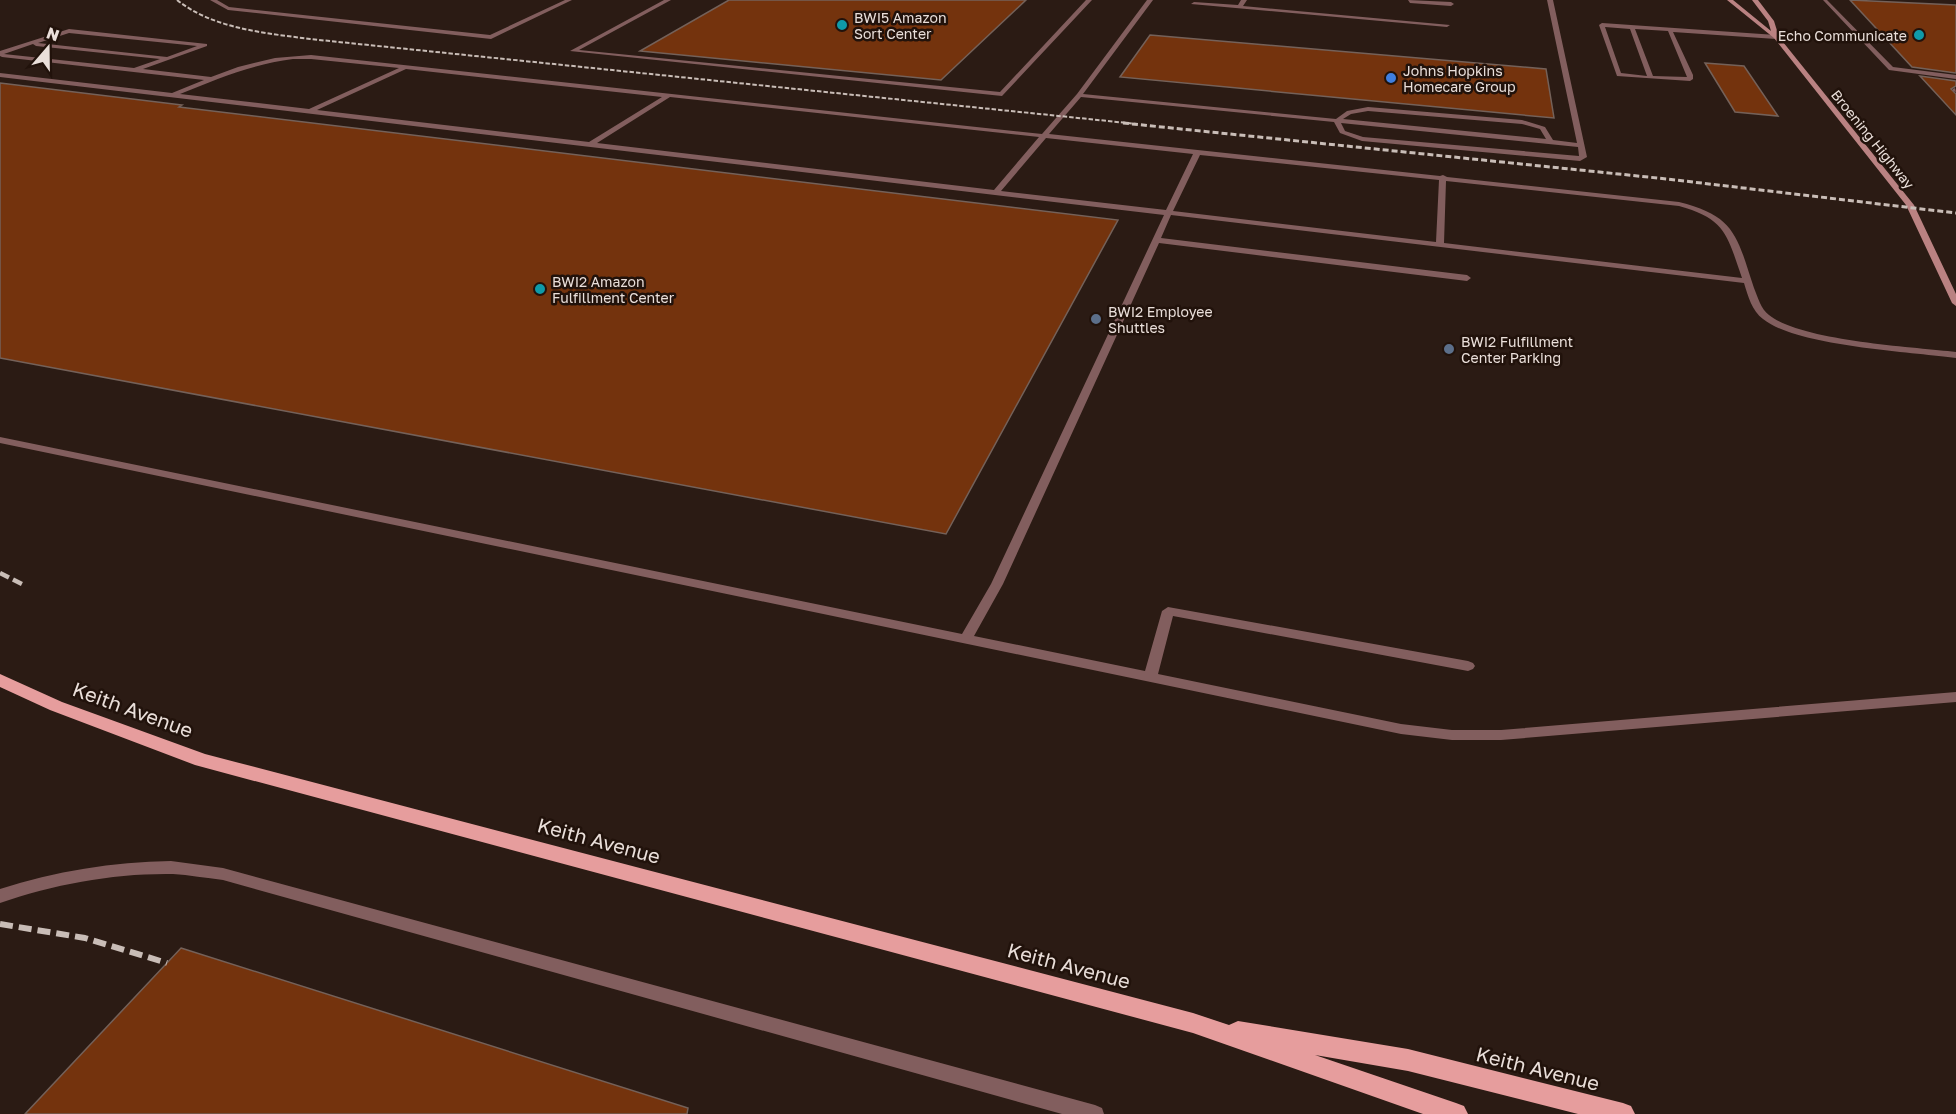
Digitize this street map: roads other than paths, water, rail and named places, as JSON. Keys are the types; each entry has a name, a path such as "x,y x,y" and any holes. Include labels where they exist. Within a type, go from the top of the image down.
{"main road":[{"path":"1730,0 1776,37"},
{"name":"Broening Highway","path":"1755,0 1771,21 1776,37 1910,205 1956,303"},
{"name":"Keith Avenue","path":"0,680 56,706 201,760 1193,1023 1456,1114"},
{"name":"Keith Avenue","path":"1193,1023 1408,1060 1623,1114"}],"lane":[{"path":"213,0 228,8 491,37 569,0"},
{"path":"668,0 573,51 1002,94 1089,0"},
{"path":"996,192 1079,95 1150,0"},
{"path":"1239,7 1244,0"},
{"path":"1400,0 1451,4"},
{"path":"1337,121 1342,132 1362,139 1568,160 1583,157 1550,0"},
{"path":"1825,0 1892,69 1956,77"},
{"path":"1407,21 1410,1"},
{"path":"1194,4 1447,25"},
{"path":"1670,30 1690,79 1619,75 1602,25 1776,37"},
{"path":"1632,27 1651,78"},
{"path":"0,54 69,31 205,45 135,70"},
{"path":"32,43 170,58"},
{"path":"0,54 212,79"},
{"path":"173,95 255,63 295,57 1618,196 1696,208 1724,223 1761,314 1788,330 1956,355"},
{"path":"310,111 406,67"},
{"path":"0,75 1747,281"},
{"path":"591,144 669,95"},
{"path":"1079,95 1581,145"},
{"path":"1337,121 1348,112 1368,109 1488,119 1535,125 1546,132 1551,142"},
{"path":"966,639 997,584 1198,151"},
{"path":"1440,244 1443,177"},
{"path":"1156,240 1467,278"},
{"path":"0,440 1401,729 1452,735 1580,730 1956,697"},
{"path":"1150,677 1168,610 1468,666"},
{"path":"0,896 26,886 102,874 166,868 224,874 1095,1114"}],"railway":[{"path":"177,0 191,10 223,24 293,37 1137,124"},
{"path":"1123,123 1667,179 1956,213"},
{"path":"0,573 24,585"},
{"path":"0,924 85,938 167,963"}],"place":[{"name":"BWI5 Amazon Sort Center","path":"842,25"},
{"name":"Echo Communicate","path":"1919,35"},
{"name":"Johns Hopkins Homecare Group","path":"1391,78"},
{"name":"BWI2 Amazon Fulfillment Center","path":"540,289"},
{"name":"BWI2 Employee Shuttles","path":"1096,319"},
{"name":"BWI2 Fulfillment Center Parking","path":"1449,349"}]}
